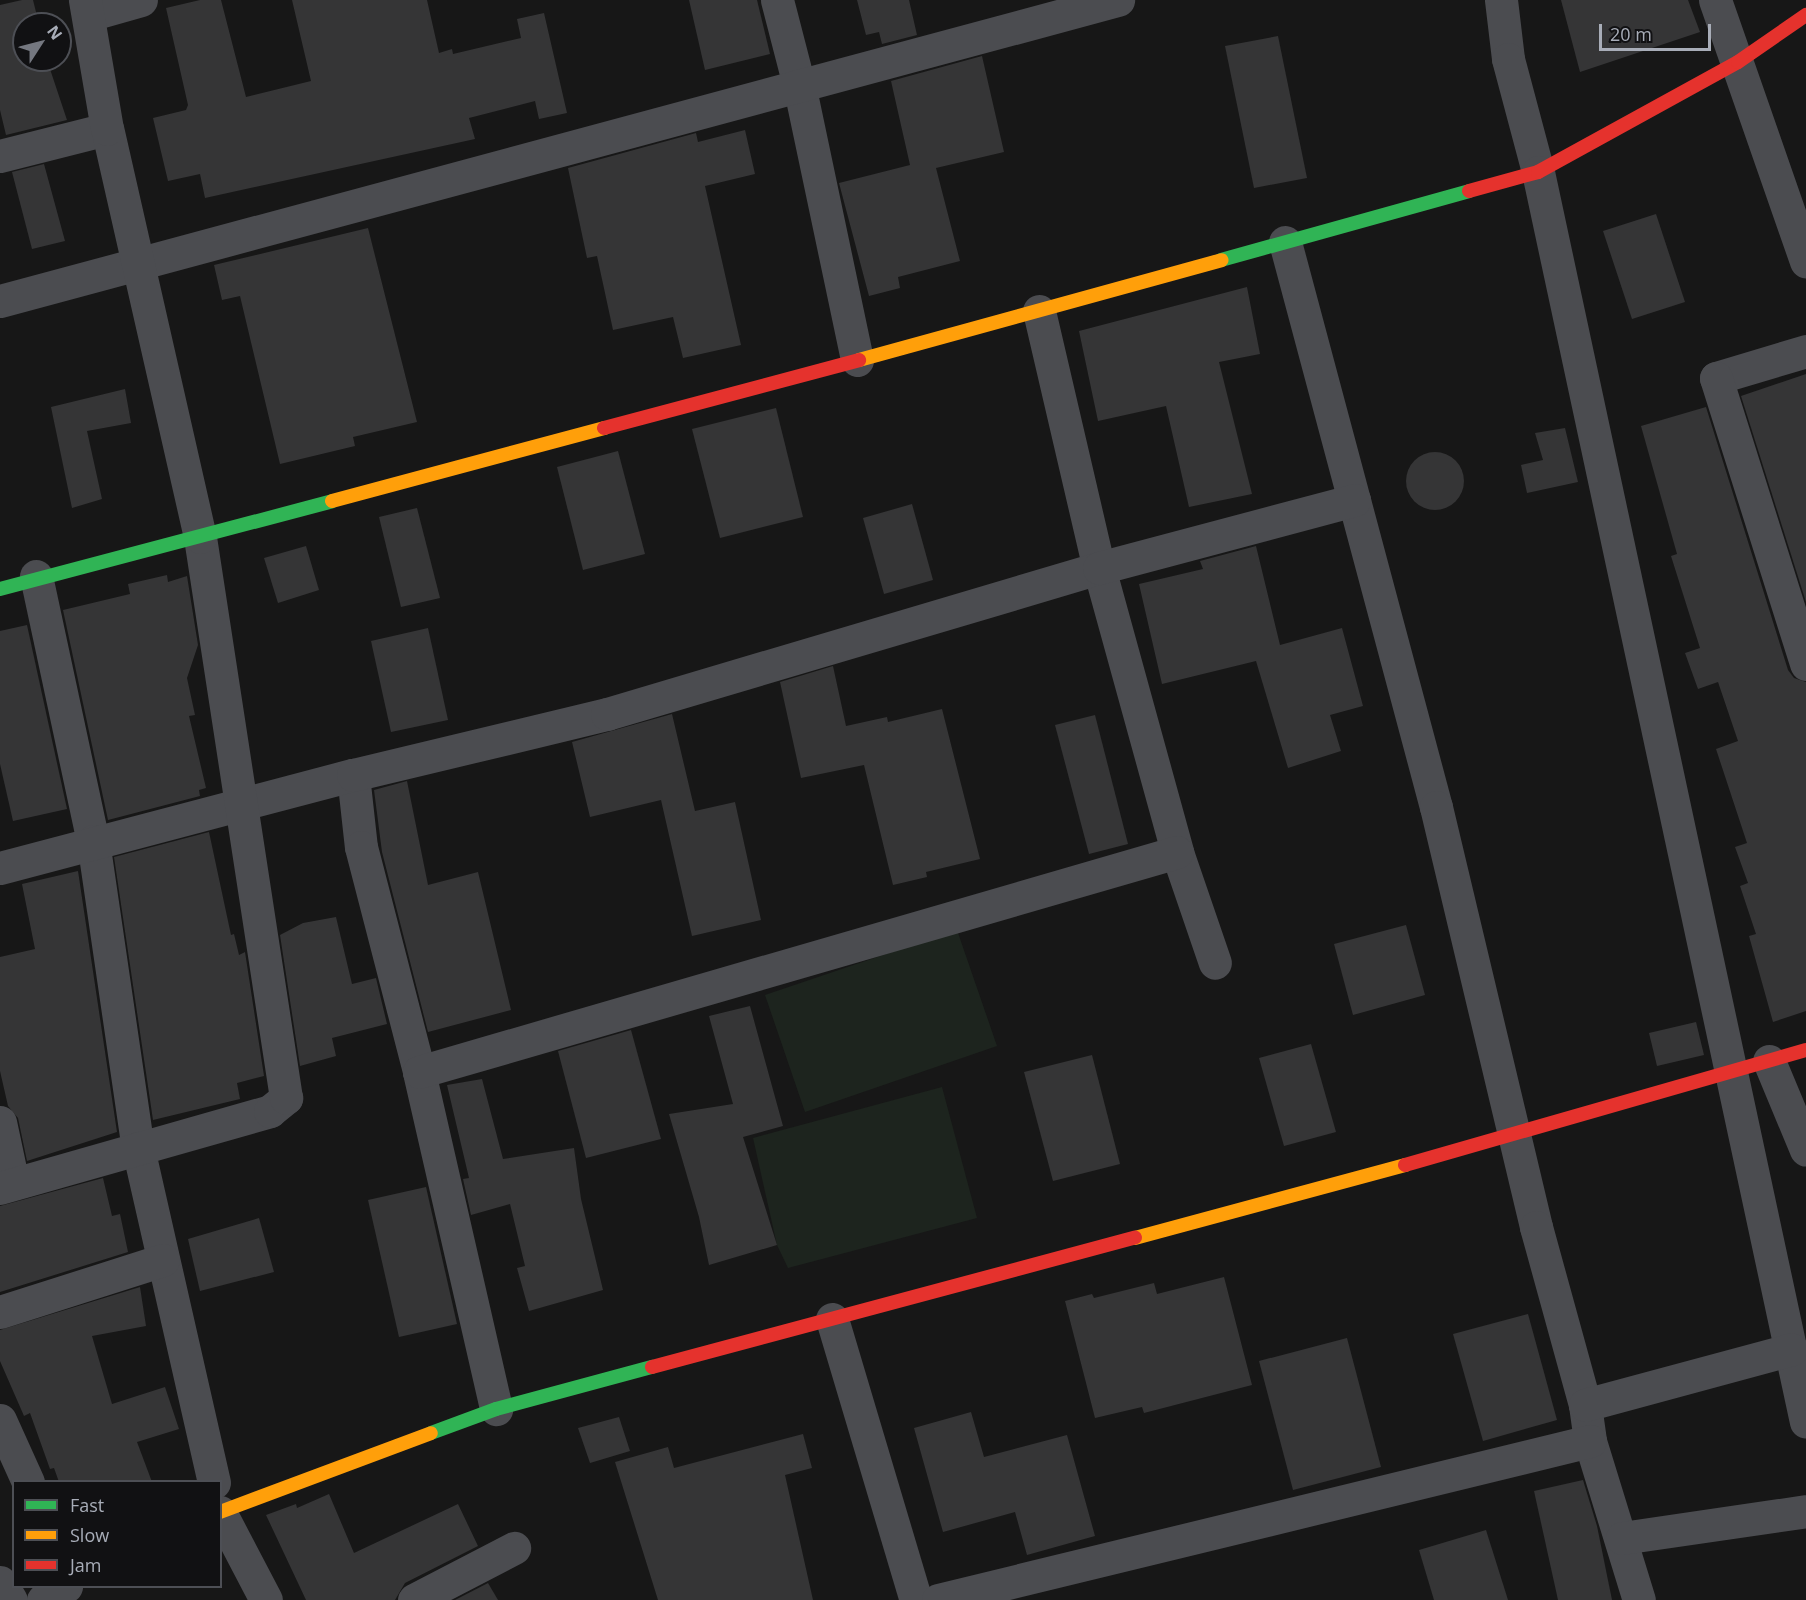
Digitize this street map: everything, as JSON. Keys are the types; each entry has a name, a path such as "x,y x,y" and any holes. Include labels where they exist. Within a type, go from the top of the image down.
{"street":[{"path":"0,1122 7,1186 270,1111 286,1098 238,806 200,537 107,129 86,7 141,0"},
{"path":"777,0 800,88 857,360"},
{"path":"0,301 139,266 1118,0"},
{"path":"1501,0 1513,80 1538,172 1806,1422"},
{"path":"1715,0 1806,262"},
{"path":"0,589 36,576 200,537 234,525 1039,311 1538,172 1738,62 1806,15"},
{"path":"0,156 107,129"},
{"path":"1285,242 1436,807 1514,1134 1585,1405 1590,1441 1622,1538 1639,1600"},
{"path":"1039,311 1099,568 1177,852 1215,963"},
{"path":"1806,351 1716,378 1806,664"},
{"path":"0,868 93,841 353,775 607,714 1099,568 1354,500"},
{"path":"36,576 93,841 138,1148 214,1480"},
{"path":"353,775 362,847 419,1072 496,1409"},
{"path":"419,1072 764,975 1177,852"},
{"path":"222,1511 496,1409 1514,1134 1806,1050"},
{"path":"1769,1061 1806,1150"},
{"path":"0,1312 163,1260"},
{"path":"832,1319 916,1600"},
{"path":"1585,1405 1791,1349"},
{"path":"0,1420 27,1480"},
{"path":"938,1600 1590,1441"},
{"path":"1622,1538 1806,1510"},
{"path":"222,1516 266,1600"},
{"path":"414,1600 514,1548"},
{"path":"0,1582 11,1600"},
{"path":"43,1600 64,1588"}],"shaded area":[{"path":"957,930 997,1046 805,1112 765,995"},
{"path":"942,1087 977,1218 788,1268 777,1245 753,1138"}],"building":[{"path":"33,0 36,12 12,12 12,72 51,72 67,120 6,135 0,110 0,5"},
{"path":"200,0 221,0 246,97 311,81 292,0 427,0 439,53 452,49 453,54 521,38 517,19 544,13 567,113 539,119 535,101 469,118 475,139 205,198 200,174 168,181 153,118 186,110 188,105 166,8"},
{"path":"689,0 757,0 770,54 705,70"},
{"path":"857,0 909,0 917,35 882,44 879,32 866,35"},
{"path":"1561,0 1688,0 1700,32 1580,72"},
{"path":"1278,36 1307,178 1254,188 1225,46"},
{"path":"982,56 1004,152 936,168 960,261 898,277 900,288 869,296 839,183 910,165 891,81"},
{"path":"745,130 755,174 705,186 741,345 683,358 673,317 613,330 597,256 587,258 568,168 696,133 698,142"},
{"path":"44,164 65,241 32,249 12,172"},
{"path":"1656,214 1685,302 1632,319 1603,231"},
{"path":"368,228 417,422 353,437 355,446 280,464 240,296 222,300 214,265"},
{"path":"1247,287 1260,354 1219,362 1252,494 1189,507 1166,406 1098,421 1079,331"},
{"path":"1806,374 1806,602 1741,396"},
{"path":"125,389 131,423 87,431 102,499 72,508 51,407"},
{"path":"1706,407 1788,670 1794,678 1806,682 1806,1011 1773,1022 1749,936 1756,934 1740,886 1748,883 1735,847 1747,843 1716,749 1738,741 1718,682 1698,689 1685,653 1700,648 1671,556 1677,554 1641,426"},
{"path":"776,408 803,517 720,538 692,429"},
{"path":"1565,428 1578,482 1527,493 1521,465 1543,460 1535,433"},
{"path":"618,451 645,554 583,570 557,467"},
{"path":"1429,452 1441,452 1456,460 1464,475 1464,487 1456,502 1441,510 1429,510 1414,502 1406,487 1406,475 1414,460"},
{"path":"912,504 933,580 884,594 863,518"},
{"path":"417,508 440,598 401,607 379,517"},
{"path":"306,546 319,590 278,603 264,558"},
{"path":"1256,546 1280,645 1342,628 1363,706 1330,715 1341,751 1288,768 1256,661 1162,684 1139,584 1203,569 1200,561"},
{"path":"167,575 168,582 187,576 198,645 187,678 195,715 189,716 206,788 199,790 200,796 108,820 63,610 130,594 128,584"},
{"path":"27,625 67,809 13,821 0,764 0,631"},
{"path":"428,628 448,720 391,732 371,641"},
{"path":"833,666 846,726 887,717 888,722 942,709 980,859 926,872 927,877 893,885 864,765 801,778 780,682"},
{"path":"672,714 695,811 735,802 761,920 692,936 661,800 590,817 572,742"},
{"path":"1095,715 1128,844 1089,854 1055,725"},
{"path":"407,781 428,885 478,872 511,1010 428,1032 382,852 374,790"},
{"path":"209,832 231,935 234,934 239,955 245,952 264,1076 237,1083 240,1099 153,1120 114,857"},
{"path":"78,871 117,1132 27,1161 18,1118 8,1106 0,1071 0,957 35,949 22,884"},
{"path":"336,917 352,984 376,978 387,1024 332,1038 336,1056 300,1066 280,935 303,923"},
{"path":"1406,925 1425,995 1353,1015 1334,944"},
{"path":"750,1006 783,1126 743,1137 777,1245 709,1265 699,1217 669,1114 733,1104 709,1016"},
{"path":"1696,1022 1704,1055 1657,1066 1649,1033"},
{"path":"631,1030 661,1139 586,1158 558,1051"},
{"path":"1311,1044 1336,1132 1284,1146 1259,1058"},
{"path":"1092,1055 1120,1164 1053,1181 1024,1072"},
{"path":"482,1079 503,1159 574,1148 581,1199 603,1290 529,1311 517,1268 525,1266 510,1204 471,1215 463,1179 469,1178 447,1085"},
{"path":"103,1178 112,1216 120,1214 128,1252 0,1292 0,1206"},
{"path":"426,1187 457,1324 399,1337 368,1200"},
{"path":"259,1218 274,1272 200,1291 188,1239"},
{"path":"1224,1277 1252,1385 1144,1413 1142,1407 1095,1418 1065,1301 1092,1294 1094,1298 1154,1283 1157,1294"},
{"path":"140,1287 146,1326 92,1336 112,1404 165,1387 179,1429 137,1442 151,1480 58,1480 54,1468 50,1469 30,1413 24,1416 0,1361 0,1330"},
{"path":"1528,1314 1557,1420 1483,1441 1453,1334"},
{"path":"1347,1338 1381,1467 1293,1490 1259,1361"},
{"path":"971,1412 984,1457 1067,1435 1095,1536 1027,1555 1015,1512 943,1532 914,1428"},
{"path":"619,1417 630,1451 590,1463 578,1428"},
{"path":"803,1434 812,1468 785,1475 813,1600 658,1600 615,1462 668,1447 674,1468"},
{"path":"1583,1480 1597,1526 1612,1600 1558,1600 1534,1491"},
{"path":"329,1494 354,1553 458,1504 478,1546 405,1583 395,1600 306,1600 266,1515 296,1504 297,1508"},
{"path":"1486,1530 1508,1600 1434,1600 1419,1550"},
{"path":"488,1583 498,1600 455,1600"}],"traffic: fast":[{"path":"1221,260 1469,191"},
{"path":"0,589 332,501"},
{"path":"431,1433 496,1409 652,1367"}],"traffic: slow":[{"path":"859,360 1221,260"},
{"path":"332,501 604,428"},
{"path":"1135,1238 1405,1165"},
{"path":"222,1511 431,1433"}],"traffic: jam":[{"path":"1469,191 1538,172 1738,62 1806,15"},
{"path":"604,428 859,360"},
{"path":"1405,1165 1806,1050"},
{"path":"652,1367 1135,1238"}]}
